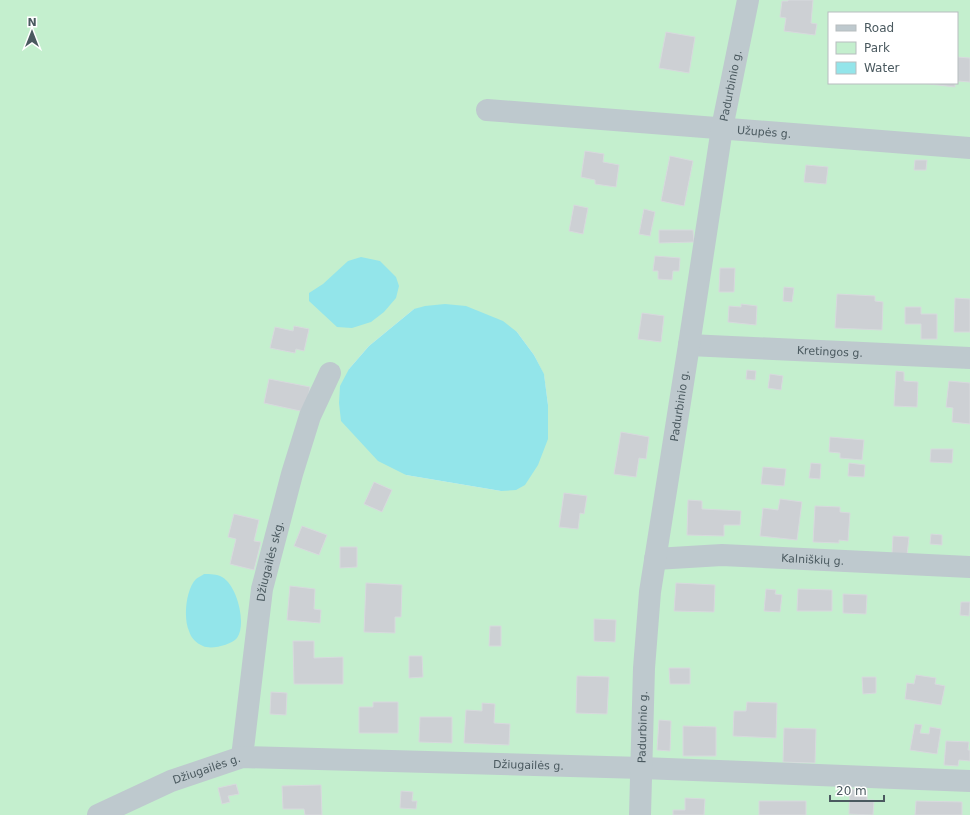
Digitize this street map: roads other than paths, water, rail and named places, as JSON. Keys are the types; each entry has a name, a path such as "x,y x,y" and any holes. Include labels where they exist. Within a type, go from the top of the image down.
{"street":[{"name":"Padurbinio g.","path":"640,815 644,668 650,592 690,345 722,128 748,0"},
{"name":"Užupės g.","path":"487,110 970,148"},
{"name":"Kretingos g.","path":"690,345 970,358"},
{"name":"Džiugailės skg.","path":"242,757 262,589 292,474 310,416 330,373"},
{"name":"Kalniškių g.","path":"655,559 722,555 970,567"},
{"name":"Džiugailės g.","path":"98,815 171,781 242,757 642,768 970,781"}],"water":[{"path":"361,257 380,261 396,277 399,286 396,298 384,312 371,322 352,328 337,327 309,301 309,293 323,284 348,261"},
{"path":"445,304 466,306 503,321 517,332 534,355 544,374 548,405 548,439 538,465 525,485 516,490 501,491 406,475 378,461 341,421 339,403 340,386 349,369 369,346 414,309 425,306"},
{"path":"204,574 218,575 227,581 236,596 239,605 241,615 240,632 234,641 221,646 207,647 198,643 191,636 187,625 186,604 190,590 196,579"}]}
